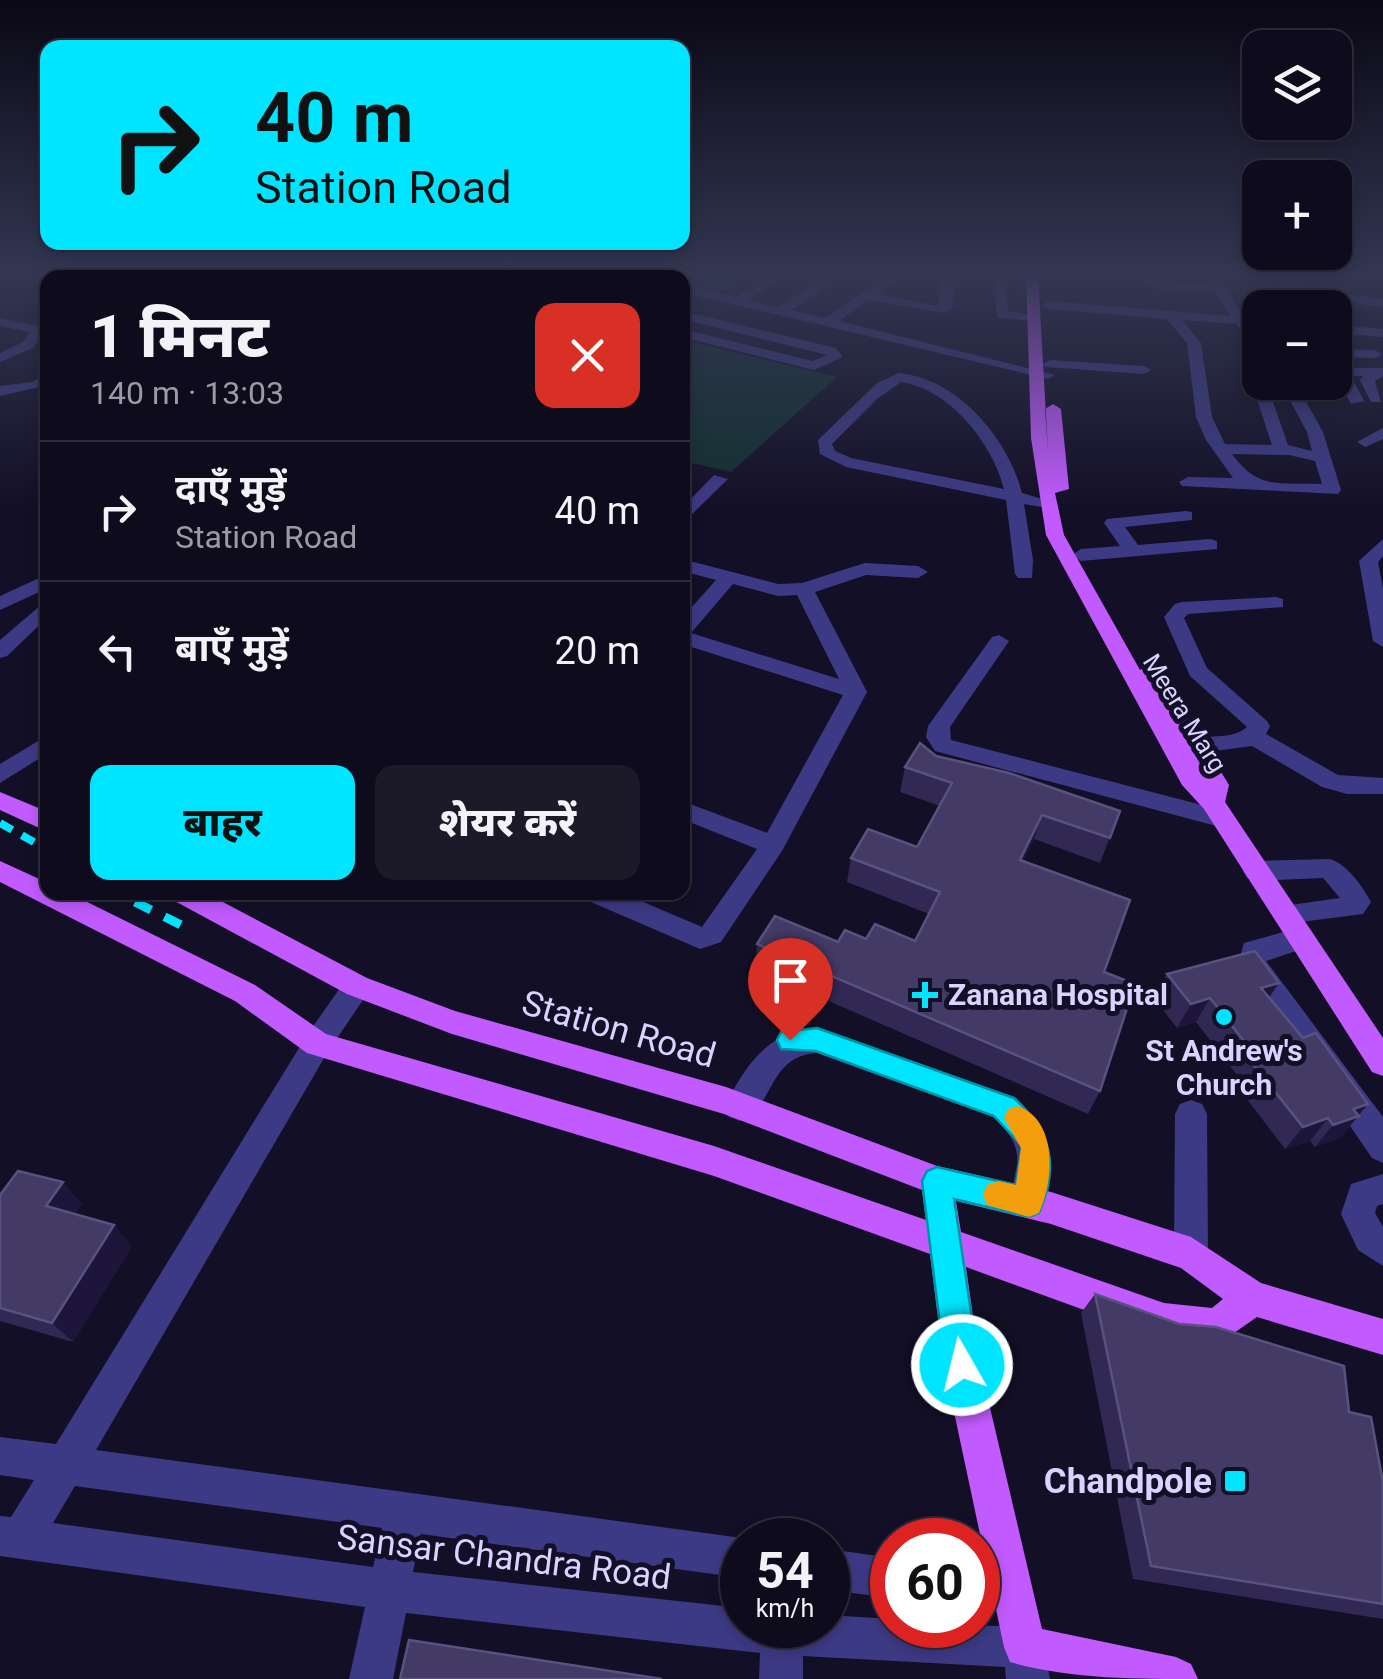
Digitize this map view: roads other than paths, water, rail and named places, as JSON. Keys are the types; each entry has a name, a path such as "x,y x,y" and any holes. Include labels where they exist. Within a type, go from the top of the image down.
{"main road":[{"name":"Meera Marg","path":"1043,352 1046,503 1055,535 1190,779 1217,810"},
{"name":"Meera Marg","path":"1044,370 1066,526 1216,785 1217,810"},
{"path":"0,800 40,820"},
{"path":"1217,810 1383,1063"},
{"path":"0,871 40,891"},
{"path":"58,900 244,993 317,1044 714,1161 1164,1321 1218,1326 1252,1298"},
{"name":"Station Road","path":"206,900 357,986 452,1022 740,1107 937,1181 1029,1202 1191,1254 1252,1298 1383,1337"},
{"path":"937,1181 984,1518"},
{"path":"1000,1589 1026,1663"},
{"name":"Sansar Chandra Road","path":"1026,1663 1176,1679"}],"street":[{"path":"759,352 814,366 836,357 833,352"},
{"path":"964,352 1044,370 1144,370"},
{"path":"1195,352 1204,417 1220,450 1241,478 1252,484"},
{"path":"1352,358 1380,366"},
{"path":"1377,392 1368,380 1380,366"},
{"path":"1356,401 1341,372 1380,366"},
{"path":"1025,574 1010,497 1004,460 995,446 941,394 919,380 890,380 824,443 828,454 846,462 1010,497 1046,503"},
{"path":"0,391 40,383"},
{"path":"1265,400 1282,450"},
{"path":"1188,482 1252,484 1321,493 1332,490 1315,432 1297,400"},
{"path":"1366,442 1383,433"},
{"path":"1220,450 1282,450 1323,458"},
{"path":"690,511 720,479"},
{"path":"1133,551 1113,523 1186,516"},
{"path":"1081,555 1210,545"},
{"path":"1383,546 1368,561 1383,641"},
{"path":"690,568 778,590 804,589 866,569 918,572"},
{"path":"690,624 726,579"},
{"path":"0,604 40,584"},
{"path":"804,589 856,692"},
{"path":"1255,737 1259,726 1198,672 1174,617 1182,608 1276,602"},
{"path":"0,652 40,613"},
{"path":"690,637 856,692"},
{"path":"999,641 940,726 936,736 943,759 1006,777 1217,810"},
{"path":"612,900 700,938 722,924 772,844 856,692"},
{"path":"1193,746 1255,737 1329,782 1358,790 1383,786"},
{"path":"0,775 40,748"},
{"path":"690,813 772,844"},
{"path":"1221,966 1251,957 1254,951 1293,926 1354,907 1358,902 1330,868 1256,871"},
{"path":"1251,957 1372,1126 1383,1148"},
{"path":"10,1537 63,1464 317,1044 357,986"},
{"path":"740,1107 773,1054 790,1040 817,1040 1004,1107 1028,1129 1036,1146 1029,1202"},
{"path":"1191,1114 1191,1254"},
{"path":"1383,1189 1363,1195 1358,1214 1370,1238 1383,1250"},
{"name":"Sansar Chandra Road","path":"0,1456 720,1555"},
{"path":"371,1679 405,1512"},
{"name":"Sansar Chandra Road","path":"10,1537 390,1590 720,1627"},
{"name":"Sansar Chandra Road","path":"850,1642 1026,1663"},
{"path":"780,1679 781,1648"}],"railway":[{"path":"0,823 40,846"},
{"path":"132,900 140,904"},
{"path":"135,902 181,925"}],"place":[{"name":"Zanana Hospital","path":"925,995"},
{"name":"St Andrew's Church","path":"1224,1017"},
{"name":"Chandpole","path":"1235,1481"}]}
